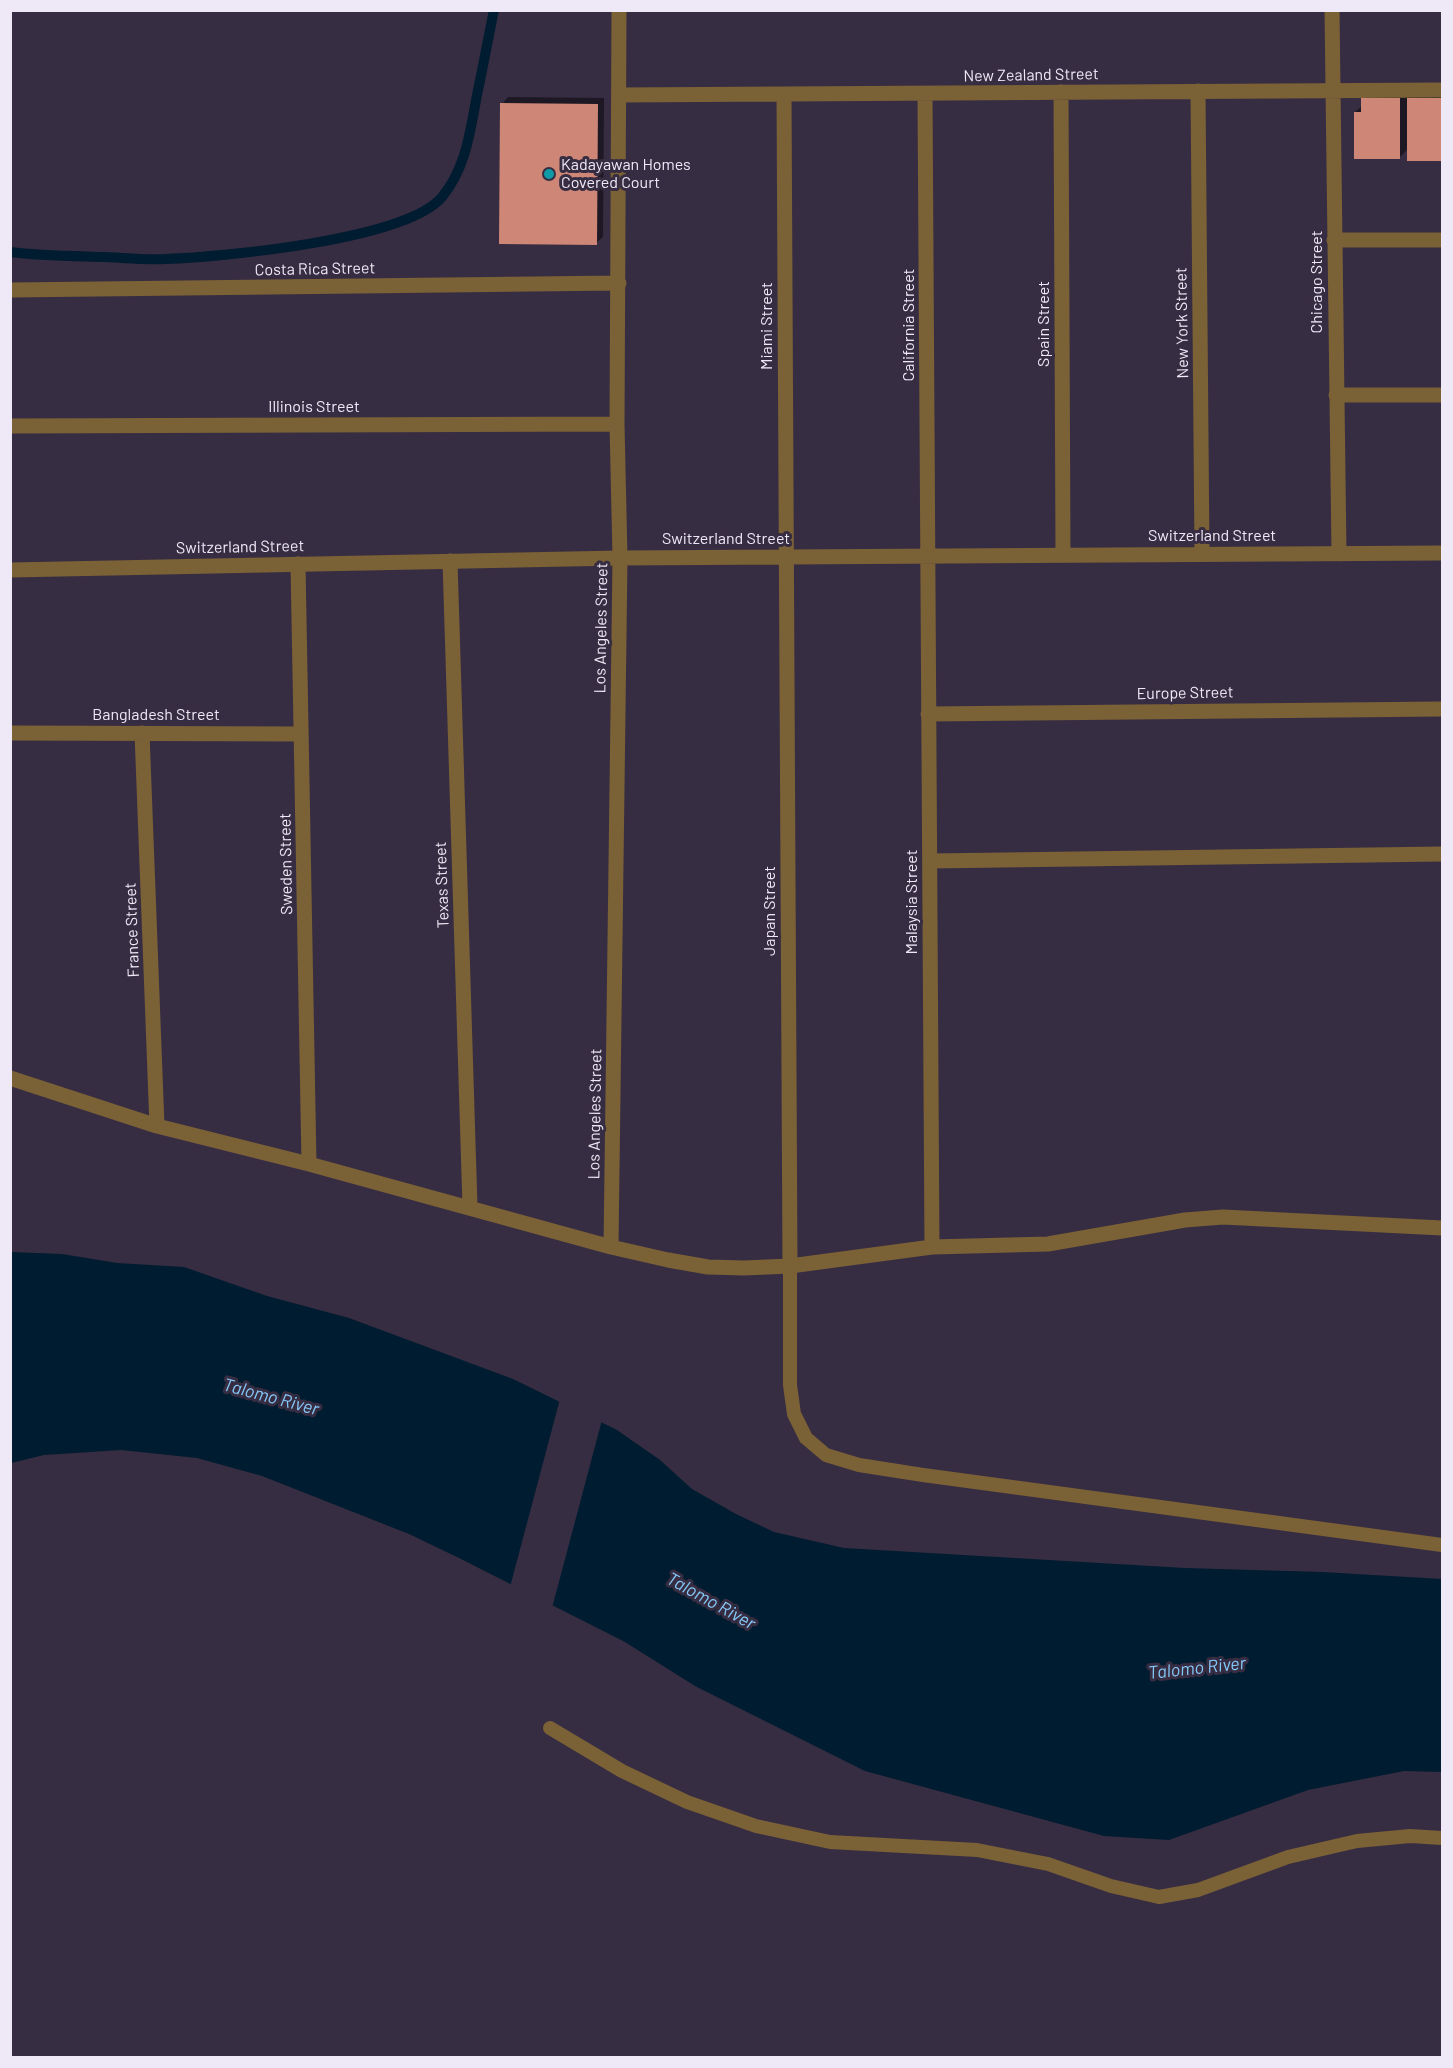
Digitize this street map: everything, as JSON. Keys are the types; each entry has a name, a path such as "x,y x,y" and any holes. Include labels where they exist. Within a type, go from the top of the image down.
{"street":[{"name":"Los Angeles Street","path":"611,1247 620,558 617,424 619,10"},
{"name":"Chicago Street","path":"1332,10 1339,554"},
{"name":"New Zealand Street","path":"619,95 1443,90"},
{"name":"New York Street","path":"1198,91 1202,554"},
{"name":"Spain Street","path":"1061,92 1063,555"},
{"name":"Miami Street","path":"784,94 787,557"},
{"name":"California Street","path":"926,94 928,556"},
{"path":"1334,240 1443,240"},
{"name":"Costa Rica Street","path":"10,290 619,283"},
{"path":"1336,395 1443,395"},
{"name":"Illinois Street","path":"10,426 617,424"},
{"name":"Switzerland Street","path":"10,570 620,558 1443,553"},
{"name":"Malaysia Street","path":"928,556 932,1247"},
{"name":"Japan Street","path":"787,557 790,1266"},
{"name":"Texas Street","path":"450,561 470,1207"},
{"name":"Sweden Street","path":"298,564 309,1164"},
{"name":"Europe Street","path":"928,714 1443,708"},
{"name":"Bangladesh Street","path":"10,733 301,734"},
{"name":"France Street","path":"142,733 157,1126"},
{"path":"930,861 1443,854"},
{"path":"10,1078 157,1126 309,1164 611,1247 708,1267 790,1266 932,1247 1048,1244 1185,1220 1222,1217 1443,1228"}],"lane":[{"path":"790,1266 790,1385 794,1414 806,1438 826,1455 860,1465 922,1475 1443,1545"},
{"path":"550,1728 622,1771 687,1802 756,1826 830,1842 976,1850 1048,1864 1111,1887 1159,1897 1198,1890 1288,1857 1358,1841 1410,1836 1443,1838"}],"water":[{"name":"Talomo River","path":"11,1252 62,1254 117,1263 184,1267 267,1296 349,1318 513,1379 617,1430 660,1460 692,1489 774,1532 844,1548 1185,1568 1322,1572 1442,1579 1442,1772 1404,1771 1308,1790 1169,1840 1104,1836 865,1771 695,1686 625,1642 459,1558 409,1534 262,1476 197,1458 121,1450 44,1455 11,1463"}],"pier":[{"path":"560,1399 602,1420 552,1608 510,1587"}],"building":[{"path":"1361,98 1400,98 1400,159 1354,159 1354,112 1361,112"},
{"path":"1407,98 1442,98 1442,161 1407,161"},
{"name":"Kadayawan Homes Covered Court","path":"500,103 598,104 597,245 499,244"}],"waterway":[{"path":"10,252 151,259 227,255 354,235 392,225 422,212 442,197 462,162 494,10"}],"place":[{"name":"Kadayawan Homes Covered Court","path":"549,174"}]}
